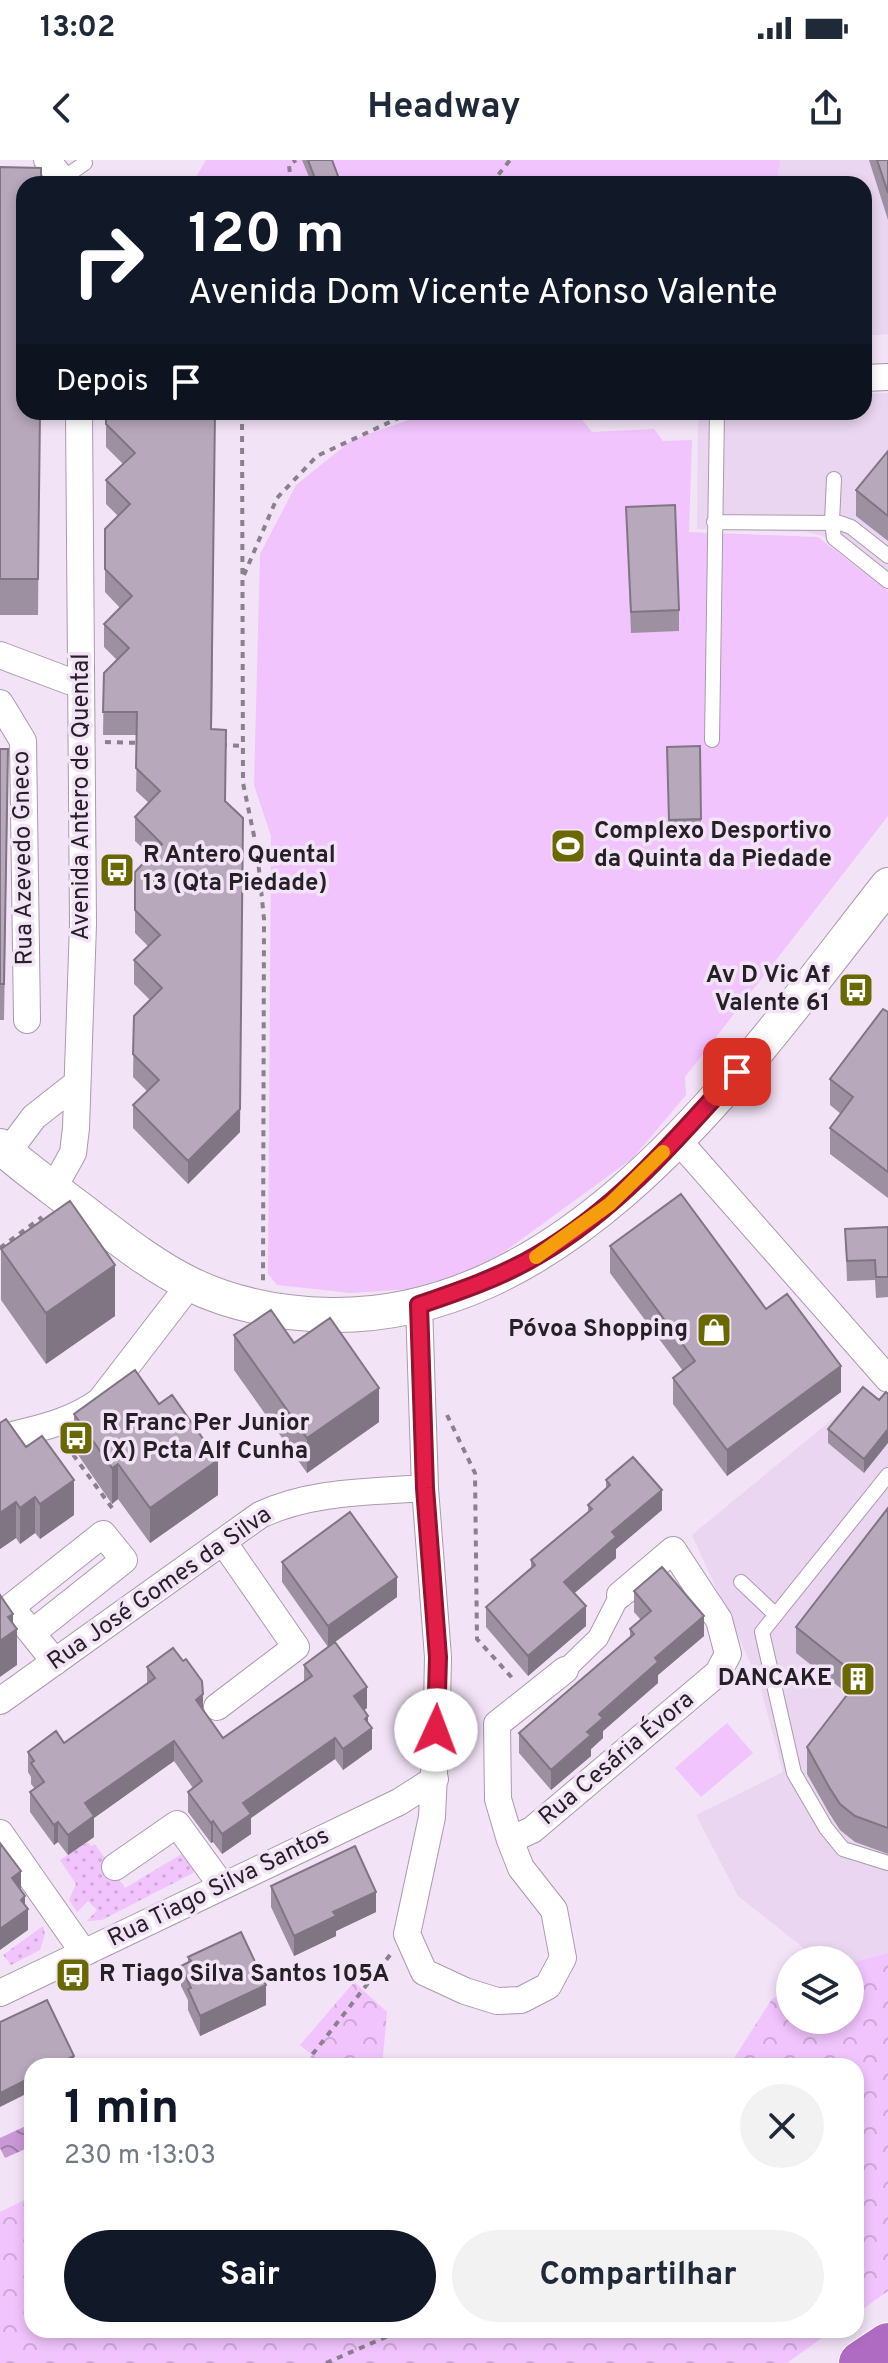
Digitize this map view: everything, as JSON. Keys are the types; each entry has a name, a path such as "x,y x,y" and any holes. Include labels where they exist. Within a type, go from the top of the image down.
{"highway":[{"path":"861,2363 888,2345"}],"street":[{"name":"Avenida Antero de Quental","path":"60,1194 73,1153 76,1128 83,924 79,420"},
{"path":"0,655 81,683"},
{"name":"Rua Azevedo Gneco","path":"0,703 23,741 27,1020"},
{"path":"76,1084 34,1117 3,1149 110,1232 190,1284 262,1308 301,1315 359,1315 419,1305 481,1284 540,1254 610,1204 677,1139 757,1050 888,885"},
{"path":"677,1139 888,1379"},
{"path":"0,1438 62,1423 100,1401 190,1284"},
{"path":"419,1305 425,1488 438,1657 432,1817 407,1934 424,1972 465,1991 497,2001 521,2000 548,1986 563,1958 554,1910 521,1868 510,1840"},
{"name":"Rua José Gomes da Silva","path":"0,1701 260,1515 281,1505 336,1494 425,1488"},
{"path":"217,1707 296,1647 224,1543"},
{"name":"Rua Cesária Évora","path":"673,1550 719,1620 728,1654 718,1673 532,1830 510,1840 498,1799 497,1724 565,1670 598,1638 620,1595 673,1550"},
{"path":"32,1633 55,1662"},
{"name":"Rua Tiago Silva Santos","path":"0,1993 399,1802 435,1779"},
{"path":"115,1867 177,1824 222,1886"},
{"path":"0,1833 84,1953"}],"lane":[{"path":"58,174 85,163"},
{"path":"712,740 717,420"},
{"path":"834,479 834,538 888,581"},
{"path":"714,522 832,522 851,527 888,556"},
{"path":"888,1475 762,1632 794,1773 826,1828 843,1849 888,1863"},
{"path":"741,1582 776,1615"}],"path":[{"path":"497,176 510,160"},
{"path":"242,420 243,783 257,850 264,919 262,1308"},
{"path":"243,577 277,498 317,456 394,420"},
{"path":"82,741 142,743"},
{"path":"218,745 243,746"},
{"path":"0,1248 60,1194"},
{"path":"442,1409 475,1473 477,1639 530,1698"},
{"path":"70,1451 112,1508"},
{"path":"313,2058 407,1934"},
{"path":"326,2363 384,2338"}],"shaded area":[{"path":"780,160 888,160 888,334 872,335 872,176 778,176"},
{"path":"888,393 888,588 825,537 806,532 697,529 698,421 872,420 872,394"},
{"path":"864,1393 880,1406 888,1402 888,1953 864,1959 864,1946 801,1946 738,1896 696,1815 783,1772 759,1682 692,1535"}],"green space":[{"path":"206,160 780,160 778,176 197,176"},
{"name":"Complexo Desportivo da Quinta da Piedade","path":"408,420 582,420 592,432 654,429 663,441 692,440 689,532 818,537 888,591 888,816 685,1077 686,1095 633,1158 501,1254 458,1275 411,1289 351,1293 277,1285 268,1274 271,836 254,785 260,554 296,485 352,440"},
{"path":"727,1723 753,1753 701,1797 675,1768"},
{"path":"88,1842 91,1846 95,1844 125,1888 185,1852 194,1866 193,1873 102,1920 87,1921 97,1910 88,1901 77,1912 69,1900 76,1884 60,1860"},
{"path":"43,1926 45,1934 40,1950 11,1965 3,1955"},
{"path":"888,1953 888,2291 864,2308 864,2058 734,2058 776,1997 776,2034 864,2034 864,1959"},
{"path":"354,1982 387,2012 383,2058 310,2058 312,2055 300,2045"},
{"path":"24,2200 24,2338 822,2338 787,2363 0,2363 0,2212"}],"water":[{"path":"24,2127 24,2150 5,2158 0,2148 0,2138"}],"building":[{"path":"308,160 332,160 338,176 314,176"},
{"path":"877,160 888,160 888,193"},
{"path":"0,167 41,168 41,176 16,176 16,420 40,420 38,579 0,579"},
{"path":"106,420 215,420 211,729 226,730 225,801 243,818 240,1109 188,1161 133,1105 159,1080 133,1054 134,1016 162,988 134,960 160,935 135,910 135,872 162,844 135,817 160,791 136,768 137,712 103,712 104,673 129,648 104,624 132,596 105,569 105,529 130,504 106,480 135,453 106,424"},
{"path":"888,451 888,516 856,490"},
{"path":"675,505 679,610 631,612 626,507"},
{"path":"700,746 701,819 669,820 667,747"},
{"path":"0,749 8,749 4,984 0,984"},
{"path":"883,1009 888,1012 888,1172 830,1128 853,1097 830,1079"},
{"path":"681,1194 766,1309 787,1294 841,1366 727,1450 673,1378 695,1361 610,1246"},
{"path":"70,1201 115,1265 46,1313 1,1249"},
{"path":"888,1227 888,1277 876,1277 875,1260 847,1261 845,1229"},
{"path":"271,1310 294,1343 330,1318 379,1388 307,1438 234,1335"},
{"path":"135,1370 159,1404 172,1395 218,1460 150,1508 118,1464 112,1468 74,1414"},
{"path":"863,1387 879,1400 886,1392 888,1394 888,1429 864,1459 828,1429"},
{"path":"6,1419 26,1447 42,1436 74,1480 40,1504 35,1497 20,1508 16,1502 0,1513 0,1423"},
{"path":"633,1457 662,1490 612,1532 616,1537 564,1582 586,1606 528,1656 486,1607 535,1565 531,1560 592,1509 588,1505 610,1485 606,1480"},
{"name":"DANCAKE","path":"888,1508 888,1828 855,1816 840,1804 807,1747 860,1678 796,1627"},
{"path":"350,1512 397,1577 328,1626 282,1562"},
{"path":"662,1567 704,1616 655,1658 658,1662 599,1714 603,1718 587,1732 591,1735 551,1770 519,1733 634,1634 630,1629 651,1611 634,1591"},
{"path":"0,1595 13,1614 8,1617 17,1629 0,1641"},
{"path":"335,1642 367,1687 354,1696 372,1728 343,1749 335,1738 243,1803 251,1814 222,1834 188,1792 202,1781 174,1741 85,1803 94,1816 68,1835 58,1822 54,1825 30,1792 44,1782 31,1763 34,1761 28,1752 56,1731 64,1743 155,1678 147,1667 173,1648 183,1661 186,1659 202,1681 203,1694 196,1700 223,1738 312,1676 304,1665"},
{"path":"0,1843 21,1871 12,1878 25,1896 21,1900 28,1909 0,1929"},
{"path":"355,1846 376,1892 333,1912 336,1916 294,1936 271,1886"},
{"path":"241,1932 266,1985 200,2016 181,1966 191,1961 188,1957"},
{"path":"47,2000 74,2056 24,2058 24,2081 0,2093 0,2022"}],"slow traffic":[{"path":"536,1257 610,1204 663,1152"}],"place":[{"name":"Complexo Desportivo da Quinta da Piedade","path":"568,846"},
{"name":"R Antero Quental 13 (Qta Piedade)","path":"117,870"},
{"name":"Av D Vic Af Valente 61","path":"856,990"},
{"name":"Póvoa Shopping","path":"714,1330"},
{"name":"R Franc Per Junior (X) Pcta Alf Cunha","path":"76,1438"},
{"name":"DANCAKE","path":"858,1679"},
{"name":"R Tiago Silva Santos 105A","path":"73,1975"}],"route":[{"path":"436,1730 438,1657 425,1488 419,1305 481,1284 540,1254 610,1204 677,1139 737,1072"}]}
